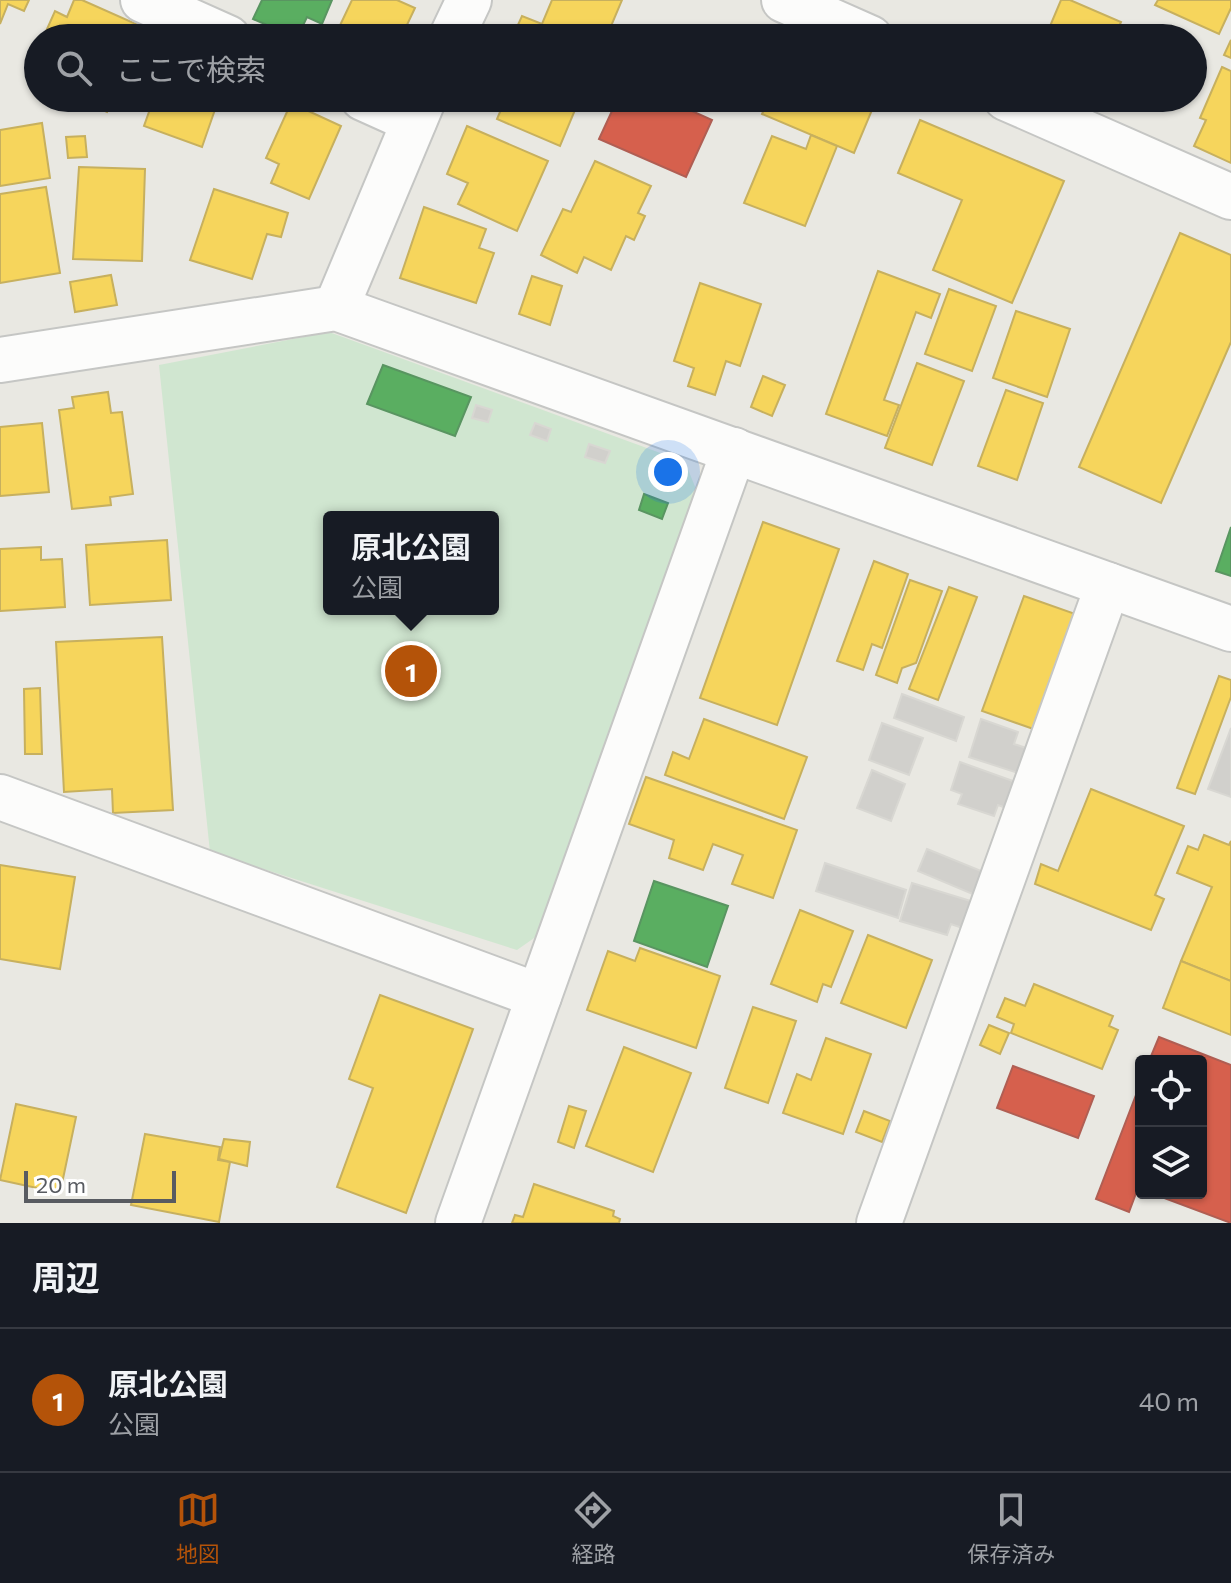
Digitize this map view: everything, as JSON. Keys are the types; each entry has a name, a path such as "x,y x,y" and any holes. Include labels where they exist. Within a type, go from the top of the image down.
{"street":[{"path":"143,0 197,24"},
{"path":"458,24 469,0"},
{"path":"784,0 838,24"},
{"path":"336,308 418,112"},
{"path":"1038,112 1231,197"},
{"path":"0,360 336,308 1231,629"},
{"path":"458,1223 734,450"},
{"path":"879,1223 1108,585"},
{"path":"0,797 539,996"}],"green space":[{"path":"329,332 685,462 696,489 537,936 517,950 210,852 159,365"}],"building: 住宅":[{"path":"0,0 29,0 24,11 8,4 0,24"},
{"path":"74,0 82,0 136,24 49,24 55,11 67,17"},
{"path":"352,0 397,0 415,8 407,24 341,24"},
{"path":"552,0 622,0 612,24 542,24"},
{"path":"1061,0 1070,0 1121,22 1120,24 1051,24"},
{"path":"1158,0 1231,0 1231,8 1219,34 1207,29 1207,24 1197,24 1155,5"},
{"path":"522,16 542,24 518,24"},
{"path":"1231,40 1231,58 1224,55"},
{"path":"1222,67 1231,71 1231,163 1194,146 1206,120 1200,118 1203,112 1207,112 1207,102"},
{"path":"149,112 214,112 202,147 144,126"},
{"path":"287,112 311,112 341,126 309,199 271,183 279,164 266,158"},
{"path":"500,112 574,112 560,146 497,119"},
{"path":"763,112 871,112 854,153"},
{"path":"920,120 1064,181 1012,303 933,270 962,200 898,173"},
{"path":"42,123 50,178 0,186 0,130"},
{"path":"467,126 548,161 517,231 458,204 468,183 447,174"},
{"path":"811,135 837,146 805,226 744,203 772,136 806,149"},
{"path":"85,136 87,157 68,158 66,137"},
{"path":"595,161 651,186 638,213 645,216 634,240 626,236 611,270 584,257 577,273 541,255 563,209 571,212"},
{"path":"79,167 145,169 142,261 73,259"},
{"path":"46,187 60,273 0,283 0,194"},
{"path":"214,189 288,213 281,237 267,234 252,279 190,260"},
{"path":"424,207 486,229 479,248 494,253 476,303 400,278"},
{"path":"1180,233 1231,255 1231,342 1161,503 1079,467"},
{"path":"878,271 940,294 931,318 916,312 884,400 899,405 887,436 826,414"},
{"path":"111,275 117,305 75,312 70,282"},
{"path":"532,276 562,286 550,325 519,314"},
{"path":"700,283 761,304 740,366 726,361 715,395 688,386 694,368 674,361"},
{"path":"949,289 996,306 972,371 925,354"},
{"path":"1016,311 1070,329 1047,397 993,378"},
{"path":"917,363 964,381 932,465 885,448"},
{"path":"763,376 785,385 772,416 751,407"},
{"path":"1006,390 1043,403 1017,480 978,466"},
{"path":"108,392 111,413 122,412 133,494 110,497 111,505 72,509 59,410 74,408 72,397"},
{"path":"42,423 49,492 0,496 0,427"},
{"path":"763,522 839,549 777,725 700,698"},
{"path":"167,540 171,600 90,605 86,545"},
{"path":"41,547 41,560 62,559 65,607 0,611 0,549"},
{"path":"874,561 908,574 882,648 872,644 863,670 837,661"},
{"path":"910,580 942,591 916,663 902,668 897,683 876,675"},
{"path":"949,587 977,597 938,700 909,689"},
{"path":"1024,596 1081,616 1039,731 982,711"},
{"path":"162,637 173,810 113,813 112,789 64,792 56,642"},
{"path":"1219,676 1231,680 1231,697 1195,794 1177,788"},
{"path":"40,688 42,754 25,754 24,689"},
{"path":"704,719 807,757 784,819 665,775 673,752 689,759"},
{"path":"646,777 797,830 773,898 732,884 743,855 713,844 703,870 669,858 674,840 629,824"},
{"path":"1091,789 1184,826 1155,895 1164,899 1151,930 1035,884 1041,864 1058,871"},
{"path":"1204,835 1229,845 1231,841 1231,981 1181,961 1212,887 1177,873 1188,846 1198,850"},
{"path":"0,865 75,877 60,969 0,959"},
{"path":"800,910 853,931 831,987 823,984 817,1002 771,984"},
{"path":"868,935 932,960 906,1028 841,1003"},
{"path":"640,948 720,976 696,1048 587,1010 608,951 635,961"},
{"path":"1181,961 1231,981 1231,1035 1163,1008"},
{"path":"1034,984 1113,1016 1109,1026 1118,1030 1102,1069 1011,1033 1014,1024 997,1017 1005,998 1025,1006"},
{"path":"380,995 473,1029 406,1213 337,1187 373,1088 349,1079"},
{"path":"753,1007 796,1021 768,1103 725,1088"},
{"path":"989,1025 1009,1033 1000,1054 980,1045"},
{"path":"826,1038 871,1054 843,1134 783,1113 797,1074 811,1080"},
{"path":"624,1047 691,1073 653,1172 586,1146"},
{"path":"16,1104 76,1117 60,1193 0,1180"},
{"path":"569,1106 586,1111 574,1148 558,1142"},
{"path":"864,1111 890,1121 882,1142 856,1132"},
{"path":"145,1134 220,1147 218,1160 230,1162 219,1222 131,1205"},
{"path":"224,1139 250,1142 247,1166 219,1159"},
{"path":"534,1184 614,1211 613,1216 620,1219 619,1223 512,1223 515,1215 523,1217"}],"building: 商業":[{"path":"612,112 694,112 712,120 686,177 599,139"},
{"path":"1159,1037 1205,1055 1152,1055"},
{"path":"1207,1056 1231,1065 1231,1223 1167,1199 1207,1199"},
{"path":"1013,1066 1094,1096 1078,1138 997,1108"},
{"path":"1135,1098 1135,1196 1129,1212 1096,1199"}],"building: 公共":[{"path":"262,0 332,0 322,24 307,17 304,24 265,24 253,19"},
{"path":"383,365 471,397 455,436 367,404"},
{"path":"644,494 668,503 662,519 639,510"},
{"path":"1231,527 1231,576 1216,571"},
{"path":"654,881 728,906 707,967 634,941"}],"building: その他":[{"path":"476,405 492,410 488,422 472,418"},
{"path":"535,423 551,429 547,441 530,435"},
{"path":"589,444 610,451 605,463 585,457"},
{"path":"902,694 964,717 956,741 894,718"},
{"path":"981,719 1018,732 1014,744 1035,751 1027,776 969,757"},
{"path":"882,723 923,738 909,775 869,760"},
{"path":"1231,728 1231,797 1208,789"},
{"path":"960,762 1024,785 1014,811 998,805 994,816 958,804 962,794 951,790"},
{"path":"872,770 905,784 891,821 857,808"},
{"path":"927,849 991,875 982,898 918,871"},
{"path":"825,863 906,890 898,918 816,891"},
{"path":"912,883 977,903 968,930 951,924 947,935 900,921"}],"place":[{"name":"原北公園","path":"411,671"}]}
